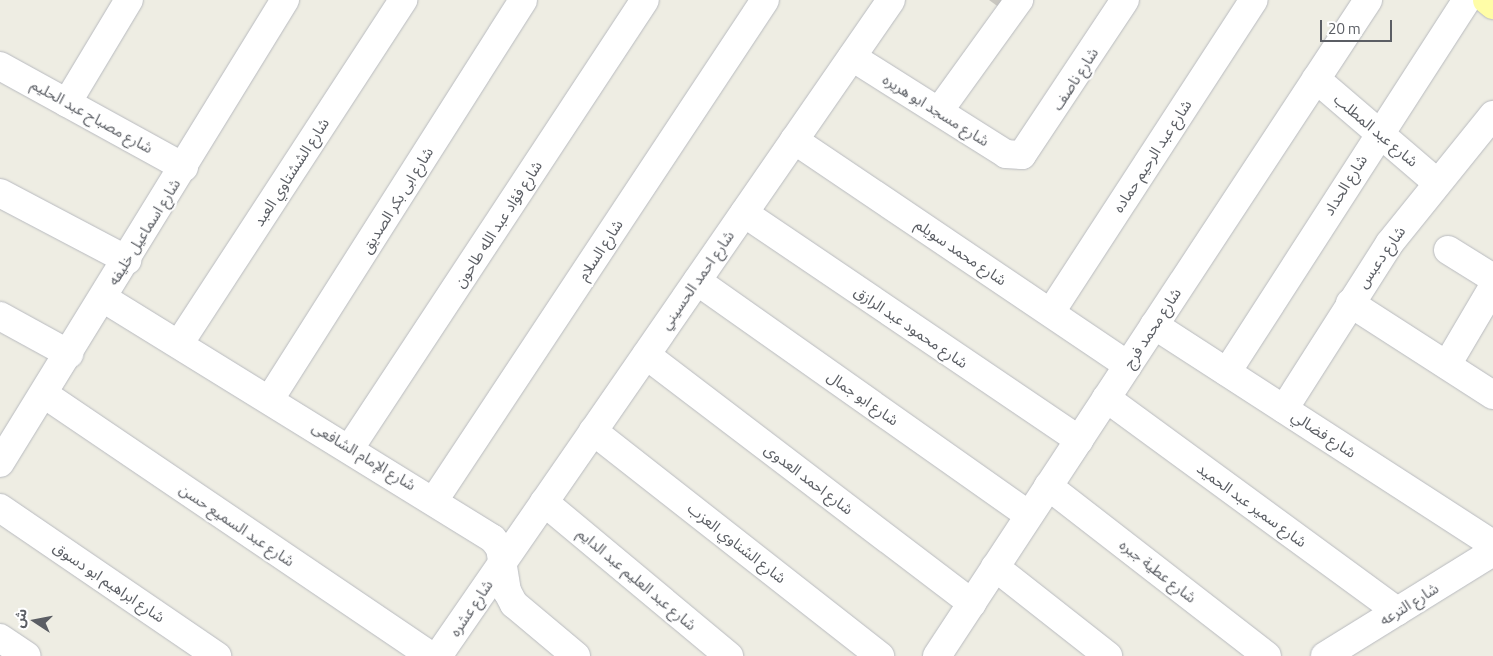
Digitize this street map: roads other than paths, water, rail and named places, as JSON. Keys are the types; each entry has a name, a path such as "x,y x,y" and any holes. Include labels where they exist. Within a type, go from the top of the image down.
{"main road":[{"path":"1487,0 1493,5"}],"street":[{"path":"67,103 129,0"},
{"name":"شارع اسماعيل خليفه","path":"1,458 69,354 285,0"},
{"name":"شارع الششتاوي العبد","path":"179,344 403,0"},
{"name":"شارع ابى بكر الصديق","path":"270,399 523,0"},
{"name":"شارع فؤاد عبد الله طاحون","path":"350,448 645,0"},
{"name":"شارع السلام","path":"435,499 765,0"},
{"name":"شارع احمد الحسيني","path":"504,560 891,0"},
{"path":"939,112 1019,0"},
{"name":"شارع ناصف","path":"1022,155 1125,0"},
{"name":"شارع عبد الرحيم حماده","path":"1051,312 1254,0"},
{"name":"شارع محمد فرج","path":"948,651 972,603 995,567 1368,0"},
{"name":"شارع الحداد","path":"1227,372 1378,132 1468,0"},
{"name":"شارع مسجد ابو هريره","path":"852,57 1006,154 1022,155"},
{"name":"شارع مصباح عبد الحليم","path":"0,66 184,167"},
{"name":"شارع عبد المطلب","path":"1316,79 1436,182"},
{"name":"شارع دعبس","path":"1284,409 1350,302 1436,182 1493,115"},
{"name":"شارع محمد سويلم","path":"794,140 1128,365"},
{"path":"0,193 127,260"},
{"name":"شارع محمود عبد الرازق","path":"744,213 1079,440"},
{"path":"1448,250 1493,278"},
{"name":"شارع ابو جمال","path":"697,281 1029,515"},
{"path":"1447,365 1493,287"},
{"name":"شارع الإمام الشافعى","path":"103,298 435,499 493,539 504,560 507,591 514,604 576,656"},
{"path":"1350,302 1493,395"},
{"path":"0,316 69,354"},
{"name":"شارع فضالي","path":"1154,325 1491,539"},
{"name":"شارع احمد العدوى","path":"646,355 972,603"},
{"name":"شارع عبد السميع حسن","path":"44,394 431,656"},
{"name":"شارع سمير عبد الحميد","path":"1106,398 1397,611"},
{"name":"شارع الشناوي العزب","path":"593,431 880,656"},
{"name":"شارع عطية جبره","path":"1048,486 1267,656"},
{"name":"شارع عبد العليم عبد الدايم","path":"544,502 730,656"},
{"name":"شارع ابراهيم ابو دسوق","path":"0,508 217,656"},
{"name":"شارع الترعه","path":"1325,656 1397,611 1491,539"},
{"name":"شارع عشره","path":"438,656 504,560"},
{"path":"995,567 1108,656"},
{"path":"0,638 27,656"}]}
